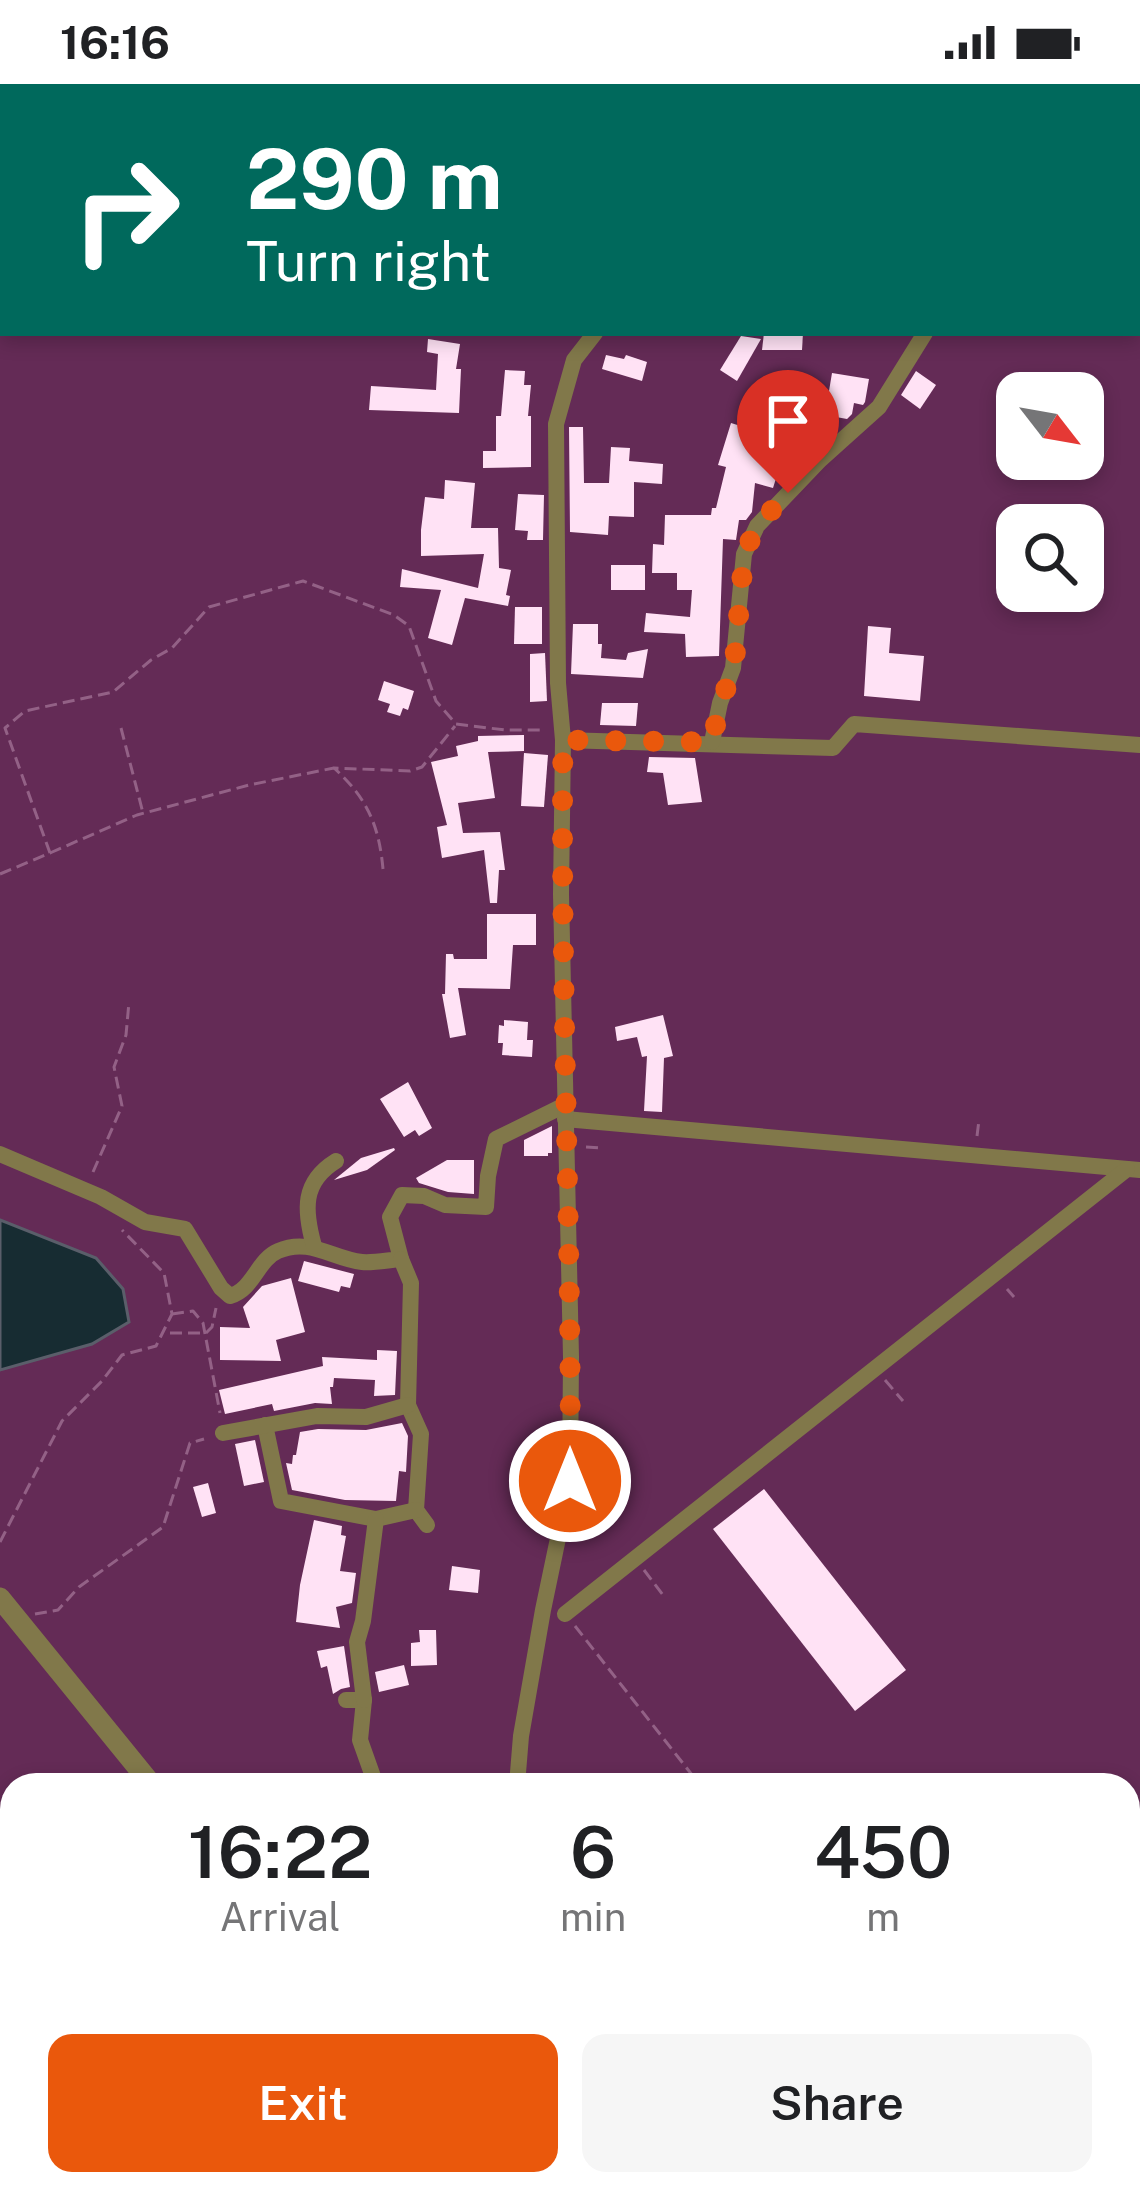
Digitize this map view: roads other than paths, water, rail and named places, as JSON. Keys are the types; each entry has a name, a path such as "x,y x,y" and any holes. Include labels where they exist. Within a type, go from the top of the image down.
{"street":[{"path":"519,1773 543,1610 570,1481 556,424 574,360 593,336"},
{"path":"712,742 734,668 744,554 757,526 878,407 923,336"},
{"path":"563,735 833,748 854,724 1140,745"},
{"path":"265,1425 280,1501 376,1519 421,1518 422,1434 408,1405 411,1283 390,1217 402,1195 492,1211 488,1176 496,1139 565,1112 1134,1169"},
{"path":"0,1154 145,1222 185,1229 220,1288 230,1296 241,1293 277,1251 314,1246 361,1262 401,1259"},
{"path":"314,1246 307,1212 310,1189 320,1171 336,1161"},
{"path":"566,1614 1134,1169"},
{"path":"223,1433 317,1416 366,1417 408,1405"},
{"path":"375,1773 360,1740 355,1700 357,1642 376,1519"},
{"path":"0,1598 142,1773"}],"water":[{"path":"0,1220 96,1258 123,1289 129,1322 92,1344 0,1370"}]}
